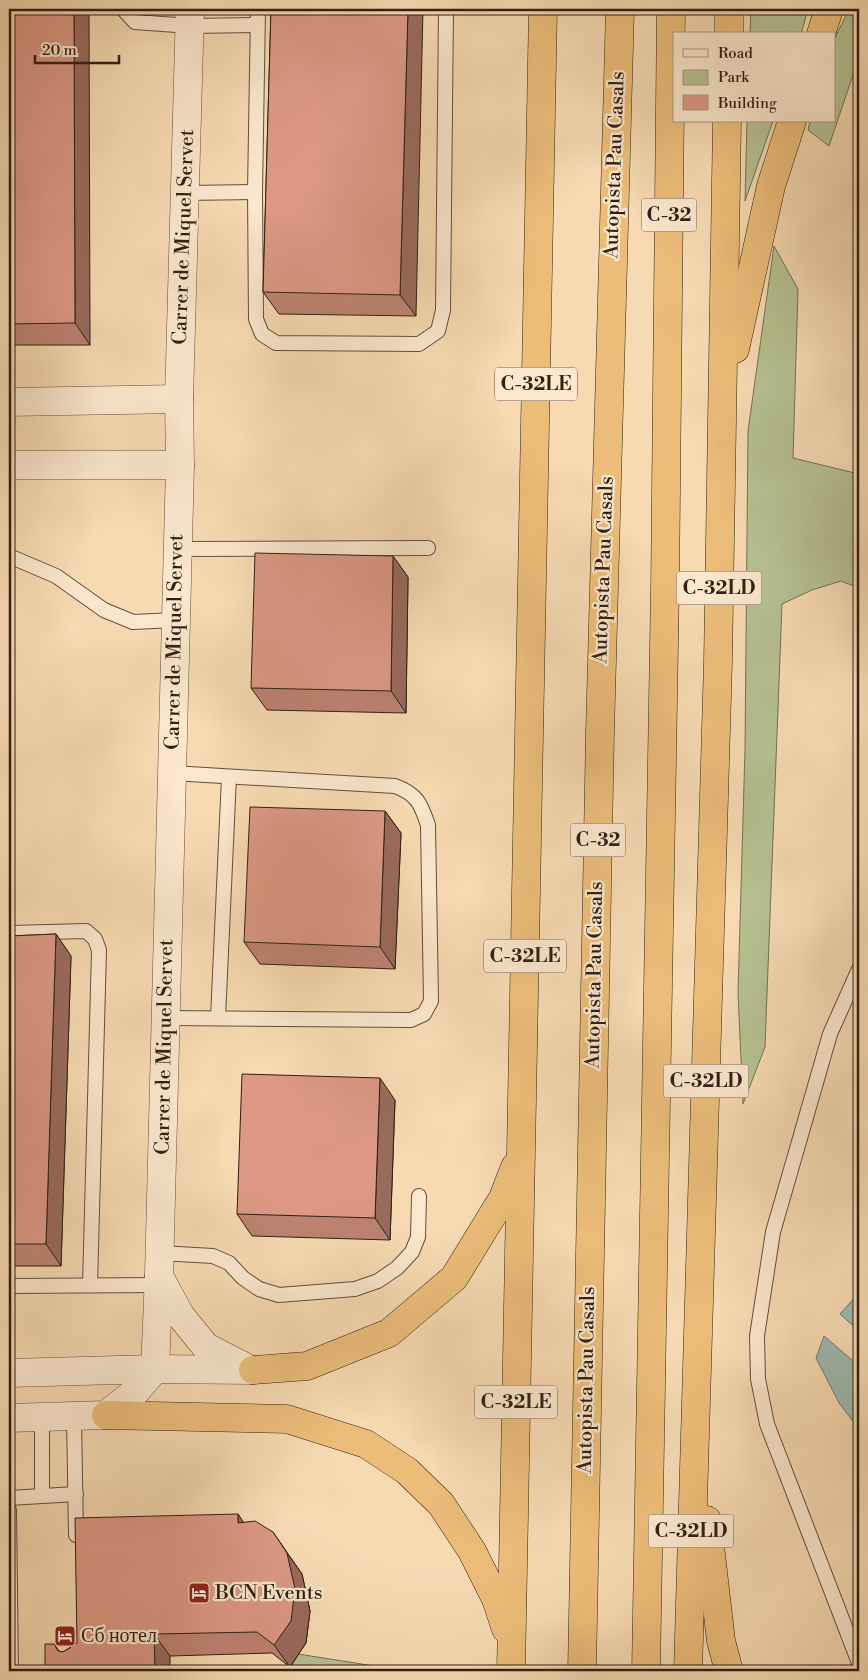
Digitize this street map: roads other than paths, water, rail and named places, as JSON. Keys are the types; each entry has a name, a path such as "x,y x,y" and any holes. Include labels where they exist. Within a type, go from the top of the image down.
{"highway":[{"name":"C-32LE","path":"511,1661 543,9"},
{"name":"Autopista Pau Casals","path":"582,1671 600,742 620,9"},
{"name":"C-32","path":"646,1671 665,598 672,9"},
{"path":"729,9 729,32"},
{"path":"822,32 829,9"},
{"name":"C-32LD","path":"688,1671 698,1392 718,652 727,122"},
{"path":"722,406 772,186 792,122"},
{"path":"253,1370 307,1366 389,1333 454,1278 503,1198 521,1154"},
{"path":"698,1392 710,1561 721,1641 729,1671"},
{"path":"106,1416 287,1420 366,1444 407,1470 441,1504 472,1551 496,1599 511,1661"}],"street":[{"name":"Carrer de Miquel Servet","path":"155,1369 166,1018 180,465 179,399 190,17"},
{"path":"9,402 179,399"},
{"path":"9,465 180,465"},
{"name":"Carrer de Miquel Servet","path":"159,1271 180,1315 206,1347 253,1370"},
{"path":"9,1373 155,1369 253,1370"},
{"path":"9,1418 106,1416 136,1391 155,1369"}],"lane":[{"path":"123,9 136,22 190,17 257,25"},
{"path":"258,9 255,192 256,319 262,334 276,343 419,344 438,331 443,310 446,9"},
{"path":"185,193 255,192"},
{"path":"177,549 428,548"},
{"path":"9,556 56,576 104,610 133,622 175,620"},
{"path":"166,1018 411,1020 424,1014 431,1001 428,825 422,808 411,792 395,786 172,773"},
{"path":"218,1018 229,777"},
{"path":"9,933 86,931 95,939 98,950 90,1285"},
{"path":"859,968 830,1034 776,1222 757,1336 758,1380 767,1424 859,1663"},
{"path":"9,1286 90,1285 159,1271 213,1256 229,1263 259,1289 279,1295 355,1289 384,1277 397,1268 412,1252 418,1237 419,1196"},
{"path":"42,1418 42,1496"},
{"path":"74,1418 76,1551"},
{"path":"9,1498 76,1494"},
{"path":"9,1510 11,1671"}],"water":[{"path":"859,1293 859,1331 840,1314"},
{"path":"824,1336 859,1366 859,1429 839,1403 816,1358"}],"place":[{"name":"BCN Events","path":"199,1593"},
{"name":"Сб нотел","path":"65,1636"}]}
